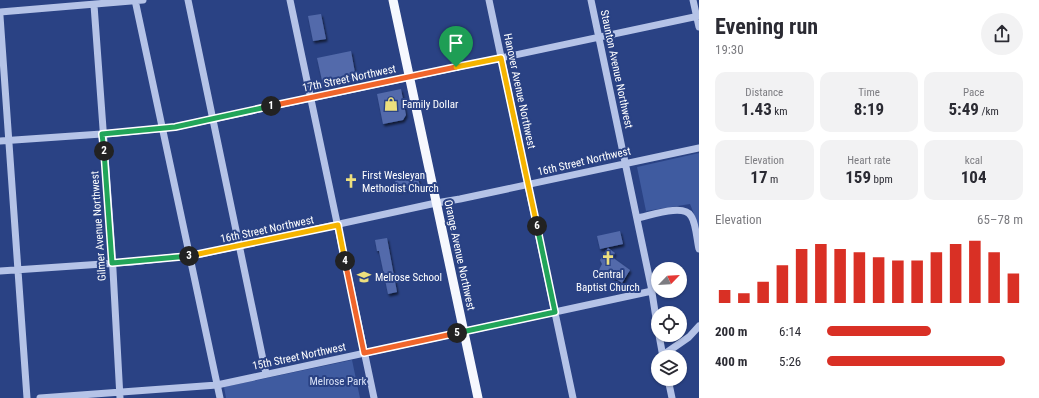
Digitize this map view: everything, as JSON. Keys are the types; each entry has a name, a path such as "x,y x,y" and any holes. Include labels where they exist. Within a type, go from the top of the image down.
{"main road":[{"name":"Orange Avenue Northwest","path":"393,0 478,398"}],"street":[{"path":"0,12 138,0 163,129 220,398"},
{"path":"188,0 266,374"},
{"path":"290,0 374,398"},
{"name":"Hanover Avenue Northwest","path":"489,0 573,398"},
{"name":"Staunton Avenue Northwest","path":"591,0 651,286"},
{"path":"693,0 698,16 699,27"},
{"name":"Gilmer Avenue Northwest","path":"94,5 120,395"},
{"path":"0,16 27,398"},
{"name":"17th Street Northwest","path":"0,141 163,129 698,16"},
{"name":"16th Street Northwest","path":"0,271 190,256 699,148"},
{"path":"637,218 685,210 690,213 693,219 699,250"},
{"name":"15th Street Northwest","path":"40,398 120,395 217,385 651,291"},
{"path":"671,350 689,337 699,326"},
{"path":"669,386 672,398"}],"green space":[{"path":"699,153 699,235 690,204 646,211 637,167"},
{"name":"Melrose Park","path":"352,360 360,398 226,398 224,387"}],"building":[{"path":"321,14 326,39 313,41 308,16"},
{"path":"351,51 356,78 323,85 317,58"},
{"name":"Family Dollar","path":"401,89 406,115 403,120 383,124 377,94"},
{"path":"417,175 420,186 397,191 395,180"},
{"path":"620,231 623,244 600,249 597,236"},
{"path":"387,238 397,292 388,294 379,251 377,251 375,240"},
{"name":"Central Baptist Church","path":"608,248 615,253 612,257 630,270 622,283 604,271 602,272 599,270 602,264 600,260"}],"place":[{"name":"Family Dollar","path":"391,104"},
{"name":"First Wesleyan Methodist Church","path":"351,181"},
{"name":"Central Baptist Church","path":"608,258"},
{"name":"Melrose School","path":"364,277"}],"route":[{"path":"501,58 555,312 364,353 338,225 180,258 112,263 102,134 175,127 258,108 456,67 501,58"}]}
